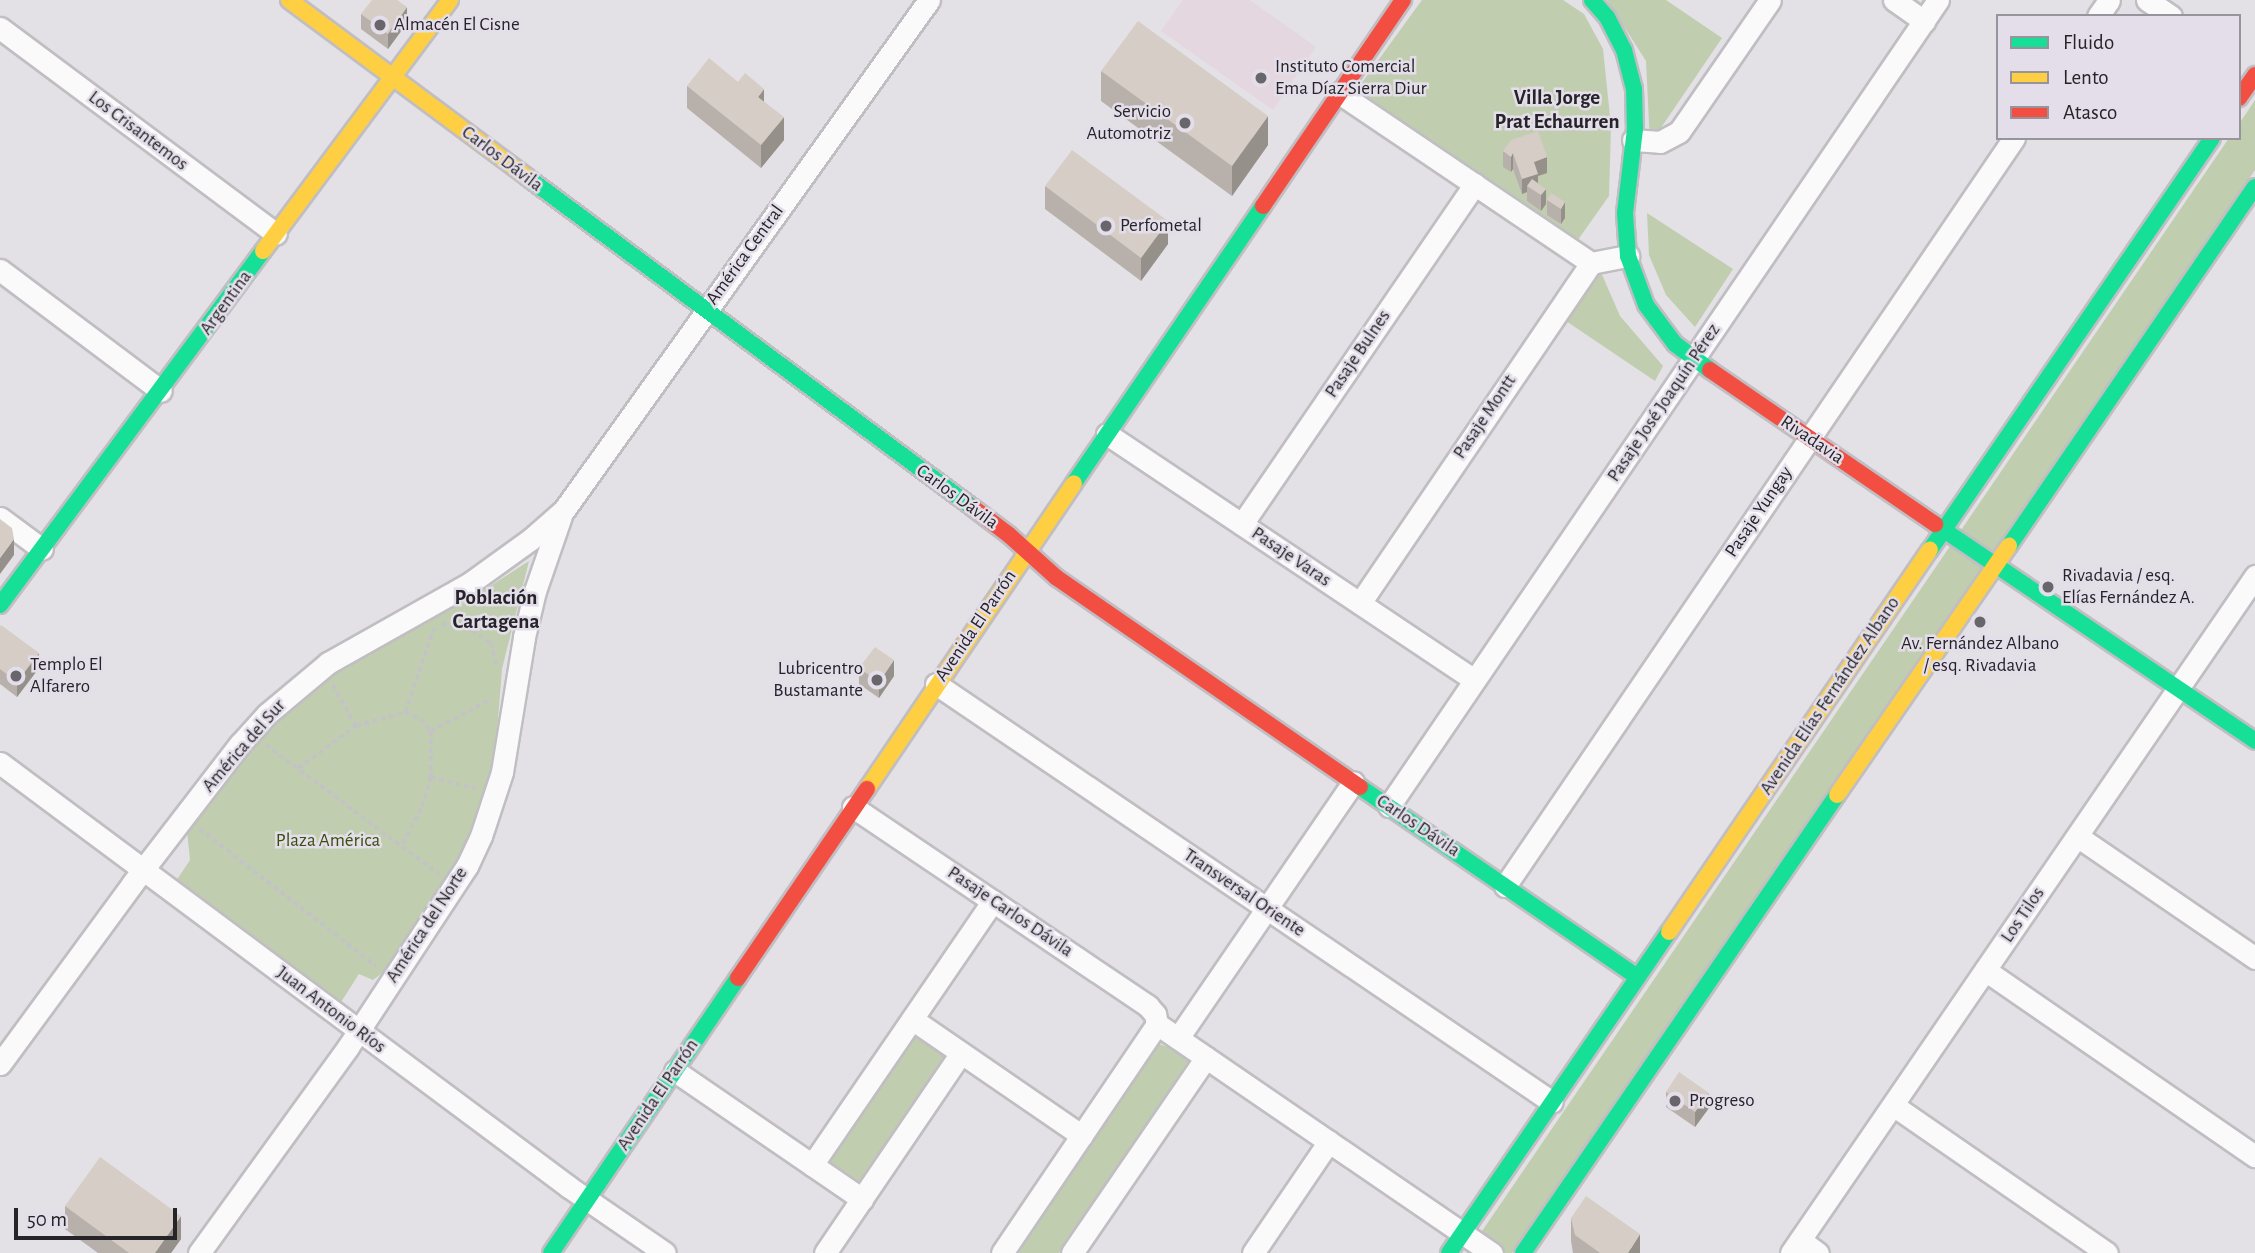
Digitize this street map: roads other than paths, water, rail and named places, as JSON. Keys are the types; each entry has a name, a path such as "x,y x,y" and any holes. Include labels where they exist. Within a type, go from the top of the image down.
{"main road":[{"name":"Carlos Dávila","path":"289,0 1009,535 1057,578 1637,977"},
{"name":"Argentina","path":"0,605 450,0"},
{"name":"Avenida El Parrón","path":"551,1253 1403,0"},
{"name":"Rivadavia","path":"1592,0 1616,33 1630,67 1634,89 1633,140 1625,213 1628,256 1646,305 1675,344 1810,439 2255,741"},
{"path":"2241,95 2255,74"},
{"name":"Avenida Elías Fernández Albano","path":"1449,1253 2211,140"},
{"path":"1523,1253 2255,187"}],"street":[{"name":"América Central","path":"564,510 929,0"},
{"path":"1633,140 1660,142 1679,132 1770,0"},
{"path":"1894,0 1924,21"},
{"name":"Pasaje José Joaquín Pérez","path":"1389,806 1938,0"},
{"path":"2147,0 2168,14"},
{"name":"Los Crisantemos","path":"0,29 276,234"},
{"path":"1339,93 1591,263 1628,256"},
{"name":"Pasaje Yungay","path":"1505,886 2013,140"},
{"name":"Pasaje Bulnes","path":"1242,524 1475,184"},
{"name":"Pasaje Montt","path":"1360,603 1591,263"},
{"path":"0,270 160,391"},
{"name":"Pasaje Varas","path":"1107,433 1474,680"},
{"name":"América del Sur","path":"0,1063 240,744 304,680 352,647 488,571 564,510"},
{"name":"América del Norte","path":"199,1253 359,1031 453,891 481,836 502,772 526,625 564,510"},
{"path":"0,518 41,549"},
{"name":"Los Tilos","path":"1796,1247 2255,576"},
{"name":"Transversal Oriente","path":"936,684 1552,1102"},
{"name":"Juan Antonio Ríos","path":"0,763 587,1200 665,1253"},
{"path":"1178,1038 1353,782"},
{"name":"Pasaje Carlos Dávila","path":"853,807 1148,1006 1156,1014 1157,1024"},
{"path":"2077,836 2255,958"},
{"path":"812,1165 993,901"},
{"path":"1985,970 2255,1156"},
{"path":"912,1019 1082,1136"},
{"path":"1002,1253 1157,1024 1492,1253"},
{"path":"825,1253 961,1053"},
{"path":"1072,1253 1206,1057"},
{"path":"675,1070 862,1199"},
{"path":"1893,1105 2107,1253"},
{"path":"1253,1253 1329,1142"},
{"path":"1796,1247 1818,1253"}],"place":[{"name":"Almacén El Cisne","path":"380,25"},
{"name":"Instituto Comercial Ema Díaz Sierra Diur","path":"1261,78"},
{"name":"Servicio Automotriz","path":"1185,123"},
{"name":"Perfometal","path":"1106,226"},
{"name":"Rivadavia / esq. Elías Fernández A.","path":"2048,587"},
{"name":"Av. Fernández Albano / esq. Rivadavia","path":"1980,622"},
{"name":"Templo El Alfarero","path":"16,676"},
{"name":"Lubricentro Bustamante","path":"877,680"},
{"name":"Progreso","path":"1675,1101"}],"district":[{"name":"Villa Jorge Prat Echaurren","path":"1557,110"},
{"name":"Población Cartagena","path":"496,610"}],"park label":[{"name":"Plaza América","path":"328,841"}]}
